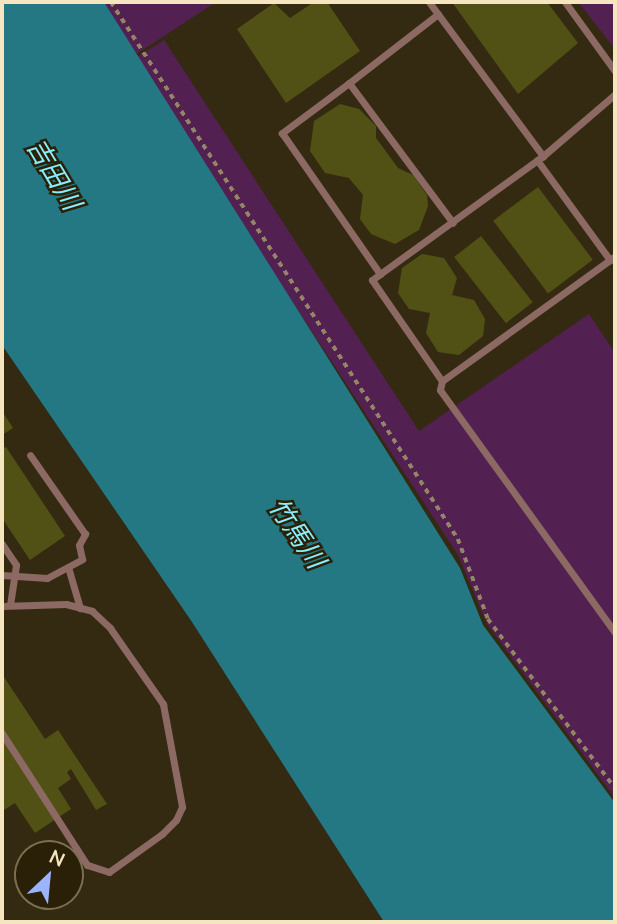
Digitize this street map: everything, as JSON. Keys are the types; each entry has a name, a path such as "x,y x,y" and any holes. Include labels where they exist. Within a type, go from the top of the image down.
{"lane":[{"path":"429,2 613,258 442,381 440,390 615,633"},
{"path":"565,2 615,71"},
{"path":"380,274 282,134 439,14"},
{"path":"349,83 453,223"},
{"path":"442,381 372,279 540,158 615,94"},
{"path":"2,575 13,578 47,578 82,559 79,545 85,534 30,455"},
{"path":"2,544 16,565 6,606 65,604 92,611 110,628 163,704 182,807 176,820 109,872 87,865 2,733"},
{"path":"68,567 80,608"}],"path":[{"path":"111,2 458,539 488,619 615,789"}],"shaded area":[{"path":"103,2 216,2 132,57"},
{"path":"578,2 615,2 615,49"},
{"path":"164,40 419,431 589,314 615,353 615,798 487,624 458,555 134,59"}],"water":[{"path":"2,2 104,2 460,568 483,625 615,803 615,922 384,922 192,622 2,345"}],"building":[{"path":"314,2 327,2 360,51 286,103 237,29 274,3 290,18"},
{"path":"452,2 547,2 578,43 518,94"},
{"path":"340,104 359,109 376,126 376,138 398,168 413,175 427,195 428,206 419,230 395,244 371,234 360,219 363,195 349,178 325,173 310,151 314,121"},
{"path":"538,187 593,260 548,293 493,221"},
{"path":"481,236 533,302 506,323 454,257"},
{"path":"422,254 444,258 457,278 452,295 474,300 485,319 483,336 459,355 438,352 426,333 430,313 409,309 398,293 402,268"},
{"path":"2,411 13,428 2,435"},
{"path":"6,447 65,536 30,560 2,518 2,449"},
{"path":"2,674 45,739 58,730 107,804 96,810 71,769 67,772 71,779 58,788 71,809 35,833 15,803 4,810"}],"water label":[{"name":"吉田川","path":"54,174"},
{"name":"竹馬川","path":"297,533"}]}
